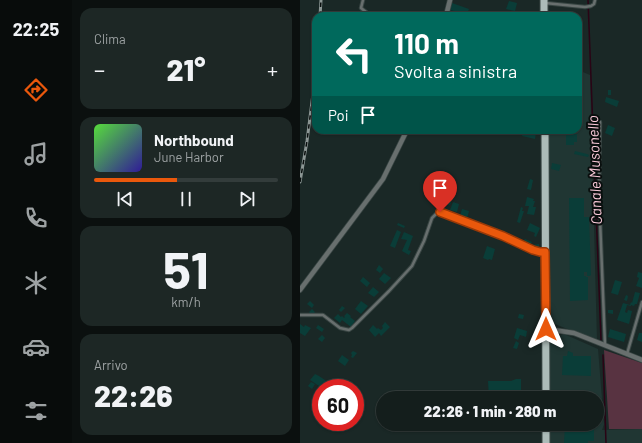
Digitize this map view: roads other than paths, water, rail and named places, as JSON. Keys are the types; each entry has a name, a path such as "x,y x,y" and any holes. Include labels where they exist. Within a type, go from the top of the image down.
{"main road":[{"path":"544,134 546,391"},
{"path":"546,431 546,443"}],"street":[{"path":"447,12 450,0"},
{"path":"300,290 384,179 405,134"},
{"path":"546,329 574,333 642,360"}],"lane":[{"path":"363,0 361,8 366,12"},
{"path":"544,2 585,7 594,4 594,0"},
{"path":"600,122 599,194 605,346"},
{"path":"300,315 323,315 340,328 349,330 352,328 412,266 424,241 432,218 437,212 448,214 533,250 545,252"},
{"path":"627,354 642,302"}],"waterway":[{"name":"Canale Musonello","path":"588,0 601,340"},
{"name":"Canale Musonello","path":"603,355 606,443"}],"railway":[{"path":"320,12 321,0"},
{"path":"300,182 312,102"}]}
